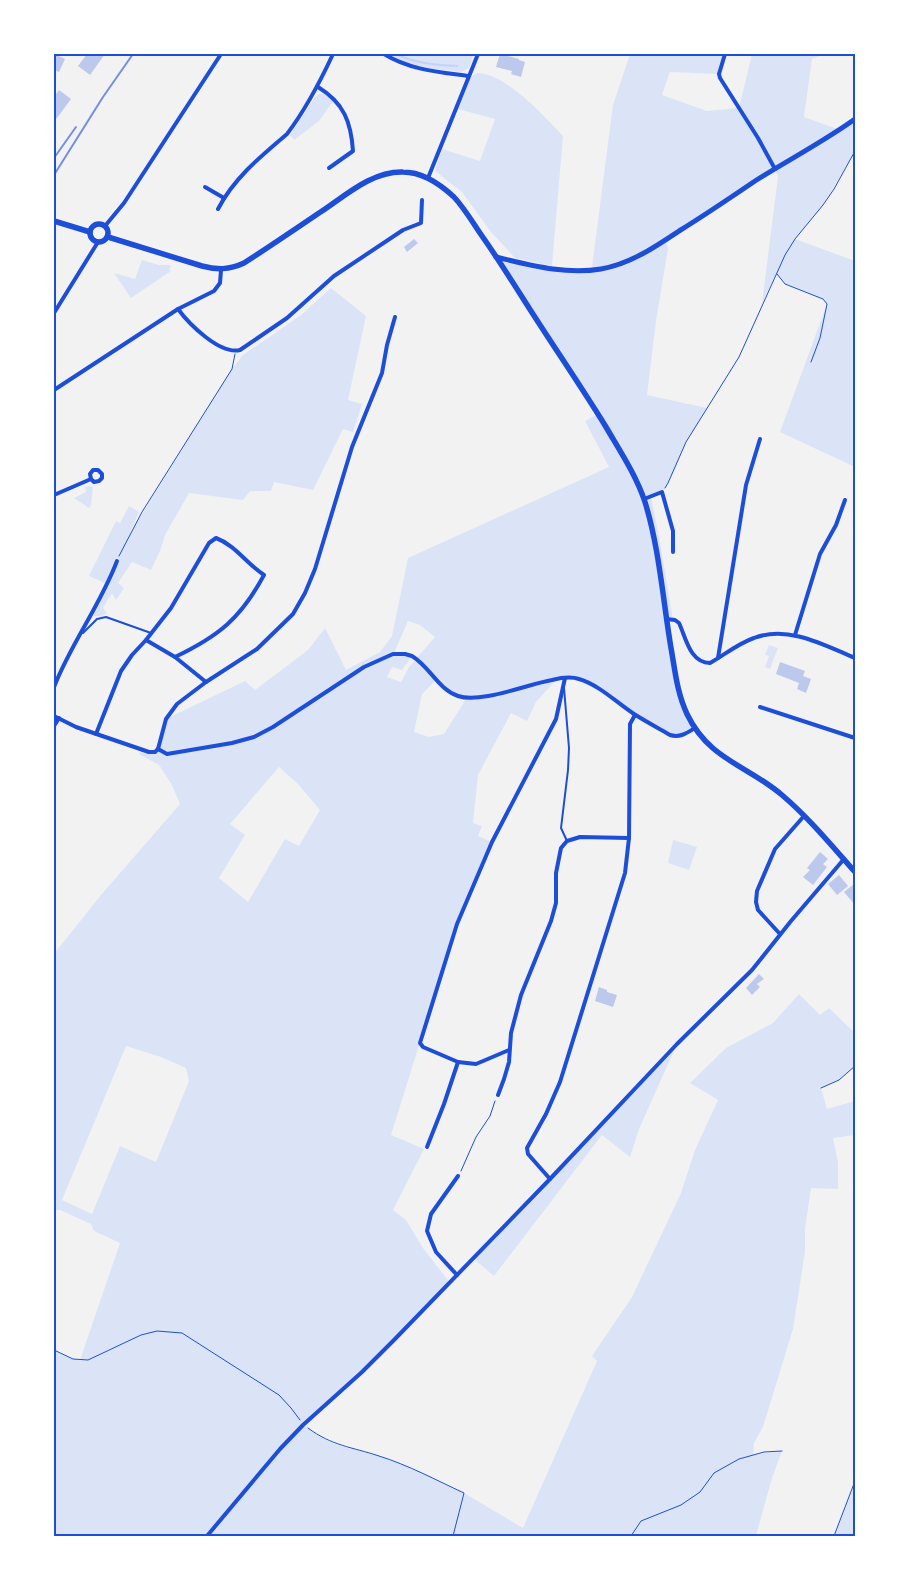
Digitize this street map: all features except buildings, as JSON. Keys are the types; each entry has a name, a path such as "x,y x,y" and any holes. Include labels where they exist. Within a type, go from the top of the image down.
{"main road":[{"path":"108,237 221,270 244,264 352,191 378,176 404,172 428,178 445,190 459,203 496,257 625,458 644,499 653,536 677,686 695,728 716,753 770,786 804,816 855,872"},
{"path":"54,221 90,232"},
{"path":"96,225 105,226 108,230 108,237 104,241 98,242 92,239 90,232 96,225"}],"street":[{"path":"105,226 124,203 221,54"},
{"path":"218,209 245,171 287,134 318,86 333,54"},
{"path":"384,54 395,61 417,69 468,76"},
{"path":"428,178 478,54"},
{"path":"725,54 720,78 758,138 774,169"},
{"path":"318,86 330,94 339,104 352,133 353,151 329,168"},
{"path":"496,257 545,268 588,270 611,267 648,251 774,169 813,148 855,119"},
{"path":"206,187 224,198"},
{"path":"178,309 199,332 220,346 236,351 244,348 287,318 334,276 403,230 421,223 422,200"},
{"path":"54,313 98,242"},
{"path":"54,390 178,309 216,289 220,283 221,270"},
{"path":"54,716 96,734 155,752 158,749 166,719 177,704 206,682 257,649 293,614 306,593 315,570 352,448 382,373 395,317"},
{"path":"718,658 746,485 760,439"},
{"path":"54,495 91,479"},
{"path":"644,499 662,492 673,531 673,552"},
{"path":"795,635 820,554 836,525 845,500"},
{"path":"96,734 121,671 171,608 208,543 216,538 226,542 264,575 242,610 227,626 213,637 175,657"},
{"path":"54,687 63,664 106,587 117,561"},
{"path":"666,619 675,620 679,623 692,654 703,663 710,663 748,640 780,633 795,635 855,658"},
{"path":"146,640 175,657 206,682"},
{"path":"158,749 167,754 232,743 254,737 273,727 364,666 393,654 412,656 447,690 457,696 480,698 542,682 578,678 599,689 635,715 676,737 695,728"},
{"path":"509,1050 476,1064 458,1062 423,1047 420,1042 456,924 492,842 556,719 565,678"},
{"path":"760,707 855,738"},
{"path":"550,1179 528,1154 527,1148 546,1114 560,1082 625,873 629,838 630,724 635,715"},
{"path":"54,726 59,718"},
{"path":"780,934 758,910 756,902 757,891 775,849 804,816"},
{"path":"498,1094 508,1062 511,1033 521,995 552,921 556,903 558,864 561,848 567,841 580,837 629,838"},
{"path":"207,1536 280,1449 303,1425 362,1372 752,970 844,859"},
{"path":"427,1147 458,1062"},
{"path":"457,1275 436,1252 427,1231 432,1214 458,1176"}],"lane":[{"path":"76,640 97,618 106,617 151,633"},
{"path":"563,686 566,691 569,748 561,828 567,841"}],"path":[{"path":"662,492 668,483 686,442 739,357 776,273 795,239 834,189 855,150"},
{"path":"776,273 785,284 823,299 828,304 820,338 811,362"},
{"path":"117,561 142,512 232,369 236,351"},
{"path":"821,1088 839,1080 855,1066"},
{"path":"458,1176 476,1137 490,1116 498,1094"},
{"path":"54,1350 73,1359 88,1360 141,1335 157,1331 182,1333 279,1395 303,1425 319,1436 334,1444 398,1463 464,1493 452,1536"},
{"path":"631,1536 641,1521 682,1505 700,1492 714,1473 739,1459 764,1452 782,1451"},
{"path":"834,1536 855,1481"}],"shaded area":[{"path":"387,54 467,54 473,56 469,68 461,72 425,68 403,62"},
{"path":"630,54 725,54 719,74 670,72 662,95 707,111 739,108 752,54 825,54 812,59 804,117 840,130 855,119 855,151 823,205 795,239 855,261 855,467 780,432 827,304 823,299 785,284 776,273 762,303 778,177 775,169 666,240 668,249 656,321 647,395 707,408 686,442 668,483 662,492 651,497 673,620 666,619 677,686 695,728 676,737 578,678 557,679 536,702 527,721 511,713 478,775 473,823 482,826 478,836 492,842 457,924 391,1135 424,1149 393,1210 406,1220 423,1248 450,1283 362,1372 303,1425 334,1444 407,1466 464,1493 523,1528 597,1361 592,1356 632,1297 681,1193 695,1150 718,1100 690,1083 726,1048 773,1023 799,994 820,1015 829,1008 855,1033 855,1066 839,1080 821,1088 827,1109 855,1101 855,1135 833,1138 838,1162 838,1189 811,1188 805,1229 805,1252 793,1329 763,1427 754,1443 753,1455 782,1451 772,1478 756,1536 54,1536 54,1350 73,1359 80,1360 120,1243 94,1231 91,1224 60,1210 54,1210 54,954 101,895 180,804 172,785 159,765 139,754 142,750 150,752 158,749 166,719 245,681 255,690 308,650 325,628 346,670 380,652 392,636 408,558 609,467 585,421 598,414 496,257 545,268 598,268 592,267 613,105","holes":["408,621 420,625 435,637 409,667 401,682 387,677 392,667 402,670 412,656 394,653","436,680 457,696 466,699 444,734 429,737 414,732 422,694","279,767 298,784 320,810 299,846 285,839 248,902 219,878 245,835 230,824","126,1046 161,1057 186,1068 189,1081 156,1162 120,1146 92,1214 62,1200"]},
{"path":"477,73 500,80 512,88 535,107 563,136 552,266 515,258 491,232 462,192 435,171 442,149 480,161 495,119 458,109 471,77"},
{"path":"319,94 324,94 334,100 319,121 294,140 290,135 315,97"},
{"path":"142,260 159,265 170,265 169,269 171,271 131,298 114,273 135,279"},
{"path":"331,288 366,316 348,400 362,404 353,432 343,429 313,490 274,482 271,491 250,491 243,500 189,493 165,535 151,570 132,562 118,583 124,588 116,600 112,593 103,608 107,613 101,616 90,616 121,551 105,583 89,576 116,521 120,523 129,506 139,512 128,537 232,369 243,355 301,315"},
{"path":"85,487 93,487 89,508 74,498 86,492"},
{"path":"769,645 778,648 770,669 765,667 769,656 765,655"},
{"path":"673,840 697,847 689,870 668,863"},
{"path":"677,1044 639,1129 630,1157 602,1135 494,1276 474,1259"},
{"path":"855,1481 855,1536 834,1536 853,1488"}],"waterway":[{"path":"395,54 425,63 457,66"}],"railway":[{"path":"54,175 103,97 133,54"},
{"path":"54,158 76,127"}]}
